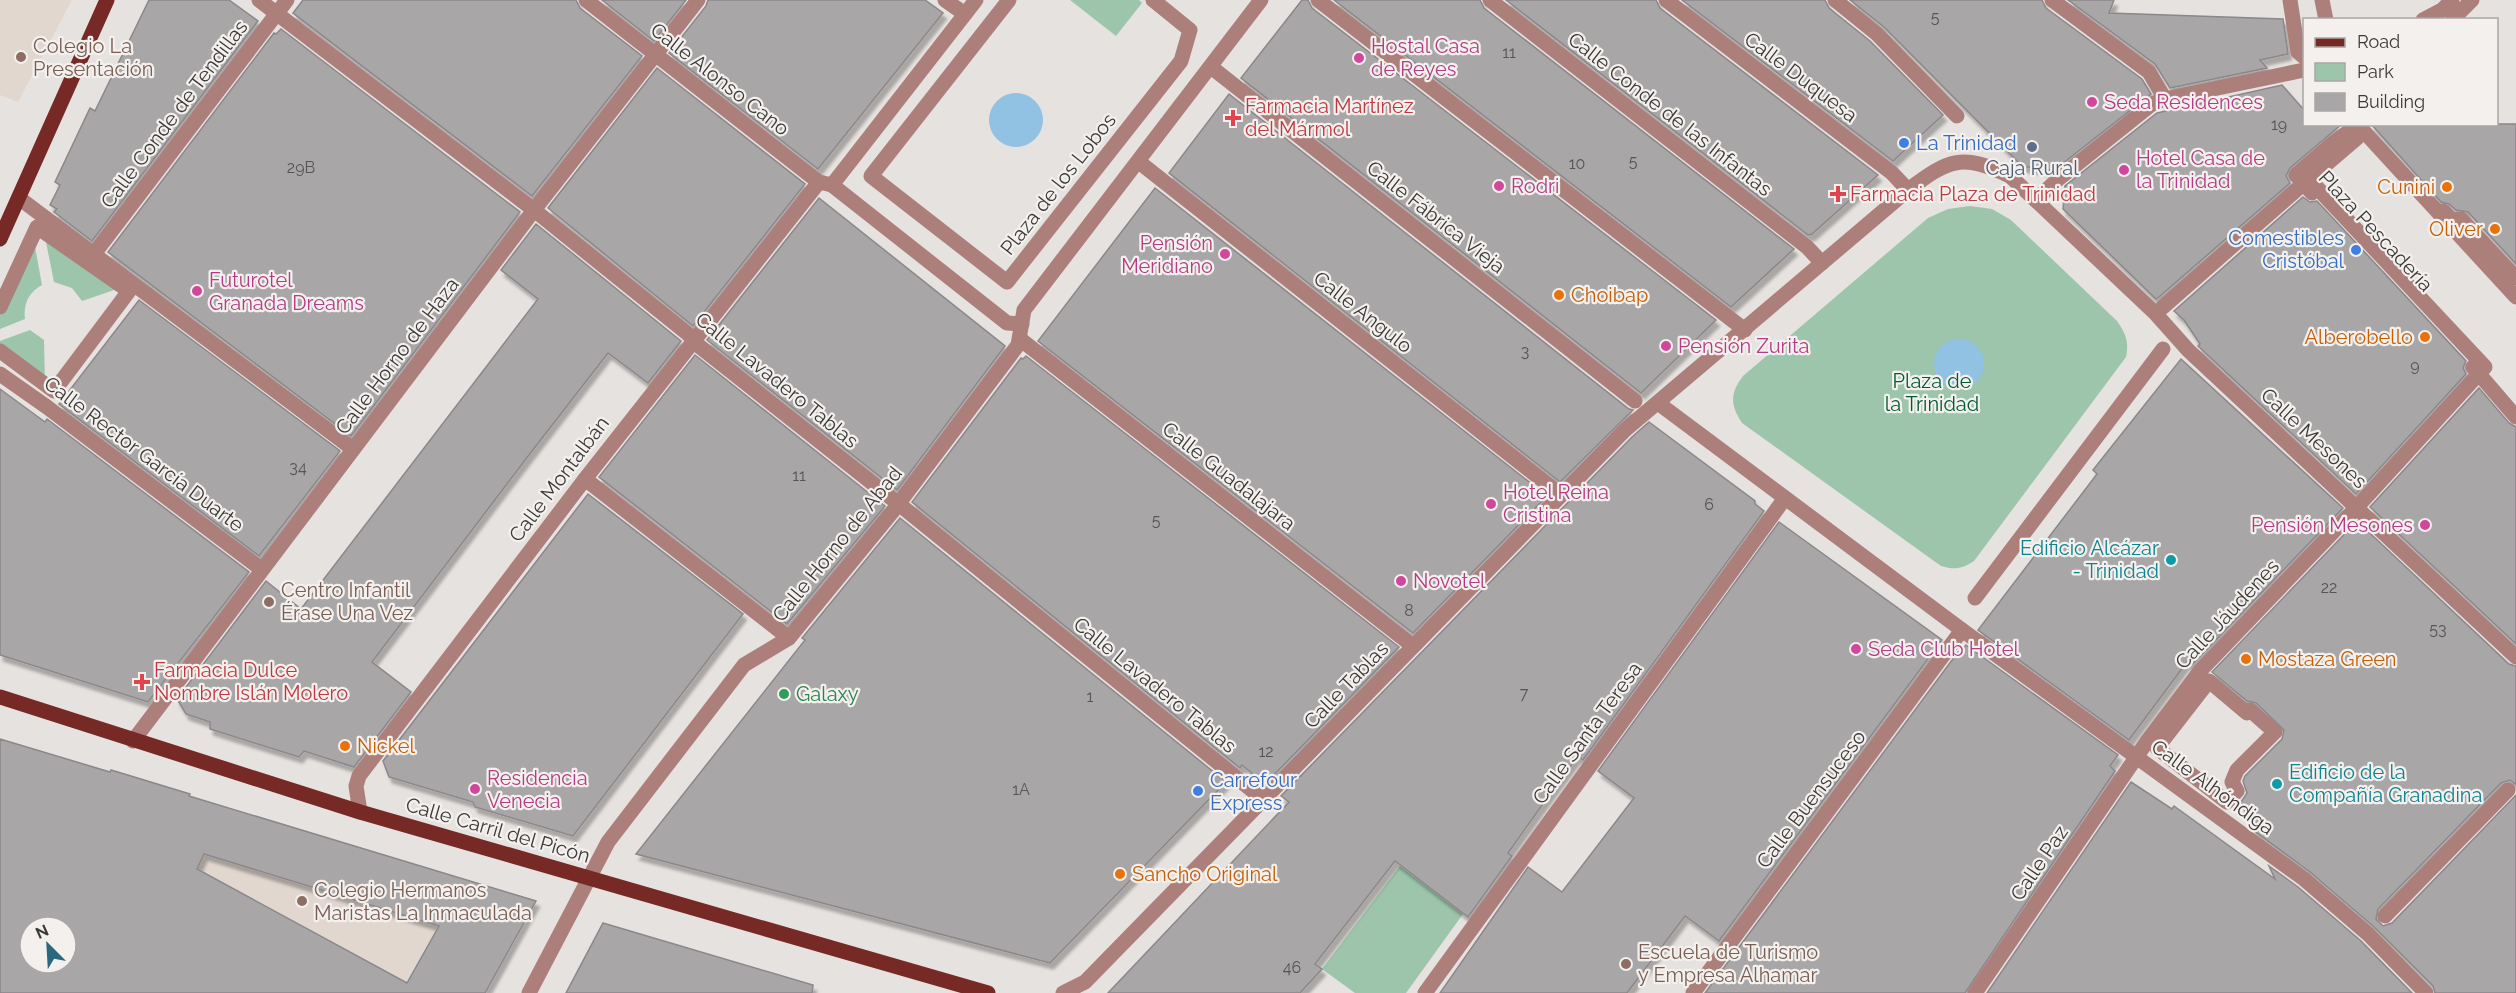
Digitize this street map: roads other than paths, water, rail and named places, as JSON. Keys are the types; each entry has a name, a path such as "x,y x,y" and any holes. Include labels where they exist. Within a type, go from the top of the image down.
{"main road":[{"path":"0,239 107,0"},
{"name":"Calle Carril del Picón","path":"0,697 360,812 988,993"}],"street":[{"name":"Calle Lavadero Tablas","path":"259,0 534,210 1264,800"},
{"name":"Calle Conde de Tendillas","path":"94,254 287,0"},
{"name":"Calle Alonso Cano","path":"586,0 825,183"},
{"name":"Calle Horno de Haza","path":"133,741 534,210 698,0"},
{"path":"945,0 965,14"},
{"path":"976,0 825,183 1021,332 1024,310 1261,0"},
{"name":"Plaza de los Lobos","path":"1009,0 871,176 1007,282 1181,61 1190,30 1153,0"},
{"path":"1318,0 1745,330"},
{"name":"Calle Conde de las Infantas","path":"1490,0 1807,247 1822,263"},
{"name":"Calle Duquesa","path":"1666,0 1892,173 1908,190"},
{"path":"1835,0 1877,34 1957,116"},
{"path":"2052,0 2149,72 2165,99"},
{"path":"2290,0 2298,52 2303,56"},
{"path":"2322,0 2326,18"},
{"path":"2427,18 2442,10 2452,0"},
{"path":"2454,18 2472,0"},
{"name":"Calle Fábrica Vieja","path":"1211,67 1635,401"},
{"path":"1962,630 1658,403 1933,171 1965,161 1986,165 2010,176 2036,200 2056,181 2152,104 2165,99 2303,70"},
{"path":"2361,126 2452,220 2461,219 2516,278"},
{"path":"2361,126 2516,297"},
{"name":"Plaza Pescadería","path":"2361,126 2296,175 2516,417"},
{"name":"Plaza Pescadería","path":"2361,126 2308,179 2485,367 2478,374"},
{"name":"Calle Angulo","path":"1139,162 1561,495"},
{"name":"Calle Montalbán","path":"360,812 356,786 359,776 693,340 825,183"},
{"path":"2163,307 2304,183"},
{"path":"19,198 353,449"},
{"name":"Calle Mesones","path":"2036,200 2155,314 2188,350 2516,657"},
{"path":"0,307 37,227 129,291 54,390 0,351"},
{"path":"55,399 137,291"},
{"name":"Calle Horno de Abad","path":"529,993 608,842 744,665 789,638 898,504 1018,345 1021,332"},
{"name":"Calle Guadalajara","path":"1021,332 1413,646"},
{"path":"1975,598 2163,349"},
{"name":"Calle Rector García Duarte","path":"0,374 261,569"},
{"name":"Calle Jáudenes","path":"2137,758 2200,671 2357,507 2478,374"},
{"name":"Calle Tablas","path":"1063,993 1085,982 1625,430 1658,403"},
{"path":"585,479 789,638"},
{"name":"Calle Santa Teresa","path":"1425,993 1785,498"},
{"name":"Calle Alhóndiga","path":"1962,630 2304,879 2368,934 2426,993"},
{"name":"Calle Buensuceso","path":"1693,993 1962,630"},
{"path":"2209,681 2247,713 2250,710 2275,732 2235,773 2232,782 2237,791 2227,802 2157,748 2209,681"},
{"name":"Calle Paz","path":"1976,993 2137,758"},
{"path":"2385,916 2508,790"}],"water":[{"path":"1011,93 1021,93 1031,97 1039,105 1043,120 1039,135 1031,143 1021,147 1011,147 1001,143 993,135 989,125 989,115 993,105 1001,97"},
{"path":"1959,339 1968,341 1979,350 1984,364 1982,373 1973,384 1959,389 1950,387 1939,378 1934,364 1936,355 1945,344"}],"place":[{"name":"Colegio La Presentación","path":"21,57"},
{"name":"Hostal Casa de Reyes","path":"1359,58"},
{"name":"Seda Residences","path":"2092,102"},
{"name":"Farmacia Martínez del Mármol","path":"1233,118"},
{"name":"La Trinidad","path":"1904,143"},
{"name":"Caja Rural","path":"2032,147"},
{"name":"Hotel Casa de la Trinidad","path":"2124,170"},
{"name":"Rodri","path":"1499,186"},
{"name":"Cunini","path":"2447,187"},
{"name":"Farmacia Plaza de Trinidad","path":"1838,194"},
{"name":"Oliver","path":"2495,229"},
{"name":"Comestibles Cristóbal","path":"2356,250"},
{"name":"Pensión Meridiano","path":"1225,254"},
{"name":"Futurotel Granada Dreams","path":"197,291"},
{"name":"Choibap","path":"1559,295"},
{"name":"Alberobello","path":"2425,337"},
{"name":"Pensión Zurita","path":"1666,346"},
{"name":"Hotel Reina Cristina","path":"1491,504"},
{"name":"Pensión Mesones","path":"2425,525"},
{"name":"Edificio Alcázar - Trinidad","path":"2171,560"},
{"name":"Novotel","path":"1401,581"},
{"name":"Centro Infantil Érase Una Vez","path":"269,602"},
{"name":"Seda Club Hotel","path":"1856,649"},
{"name":"Mostaza Green","path":"2246,659"},
{"name":"Farmacia Dulce Nombre Islán Molero","path":"142,682"},
{"name":"Galaxy","path":"784,694"},
{"name":"Nickel","path":"345,746"},
{"name":"Edificio de la Compañía Granadina","path":"2277,784"},
{"name":"Residencia Venecia","path":"475,789"},
{"name":"Carrefour Express","path":"1198,791"},
{"name":"Sancho Original","path":"1120,874"},
{"name":"Colegio Hermanos Maristas La Inmaculada","path":"302,901"},
{"name":"Escuela de Turismo y Empresa Alhamar","path":"1626,964"}],"park label":[{"name":"Plaza de la Trinidad","path":"1932,392"}]}
